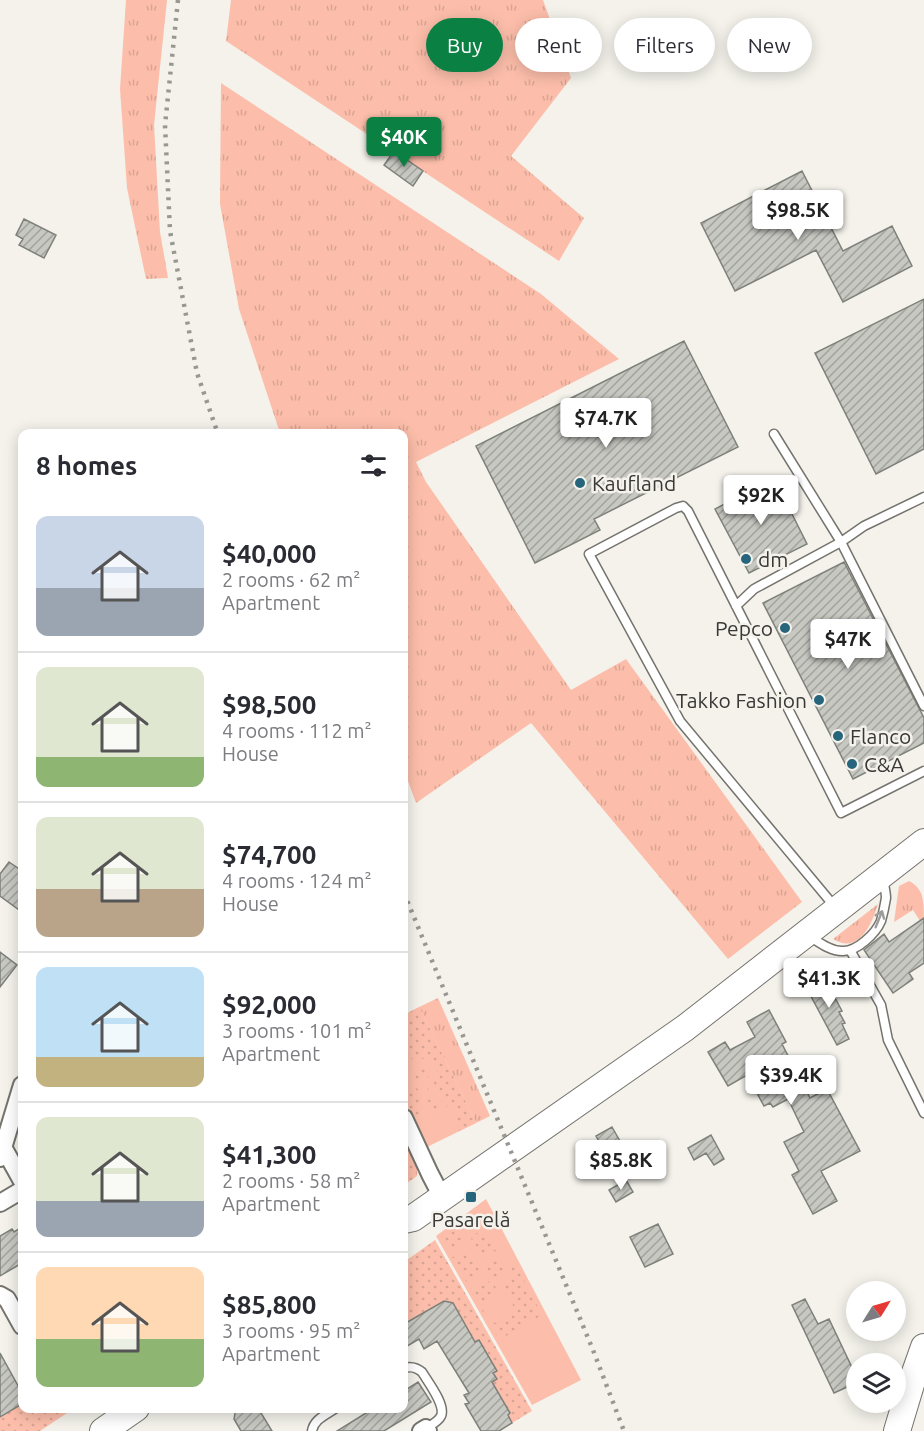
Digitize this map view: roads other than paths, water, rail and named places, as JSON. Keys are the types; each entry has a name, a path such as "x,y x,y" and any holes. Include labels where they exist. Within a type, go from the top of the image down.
{"main road":[{"path":"408,1222 685,1028 882,875 917,851"},
{"path":"897,1431 924,1347"},
{"path":"915,1431 924,1397"},
{"path":"103,1431 129,1413"}],"street":[{"path":"18,1099 2,1153 18,1175"},
{"path":"408,1127 442,1197"},
{"path":"0,1203 18,1192"},
{"path":"0,1295 7,1299 18,1319"}],"lane":[{"path":"774,434 841,542 924,706"},
{"path":"736,606 754,589 841,542 864,526 924,497"},
{"path":"838,910 680,721 589,554 683,506 688,511 841,813 924,771"},
{"path":"806,934 829,948 842,951 858,946 868,938 880,922 886,897 882,875"},
{"path":"850,950 881,1005 888,1040 924,1113"},
{"path":"408,1367 417,1368 422,1372 441,1405 440,1417 425,1430"},
{"path":"312,1431 316,1420 328,1413"}],"railway":[{"path":"178,0 165,125 170,231 197,373 216,429"},
{"path":"408,903 593,1350 624,1431"}],"place":[{"name":"Kaufland","path":"580,483"},
{"name":"dm","path":"746,559"},
{"name":"Pepco","path":"785,628"},
{"name":"Takko Fashion","path":"819,700"},
{"name":"Flanco","path":"838,736"},
{"name":"C&A","path":"852,764"},
{"name":"Pasarelă","path":"471,1197"}]}
